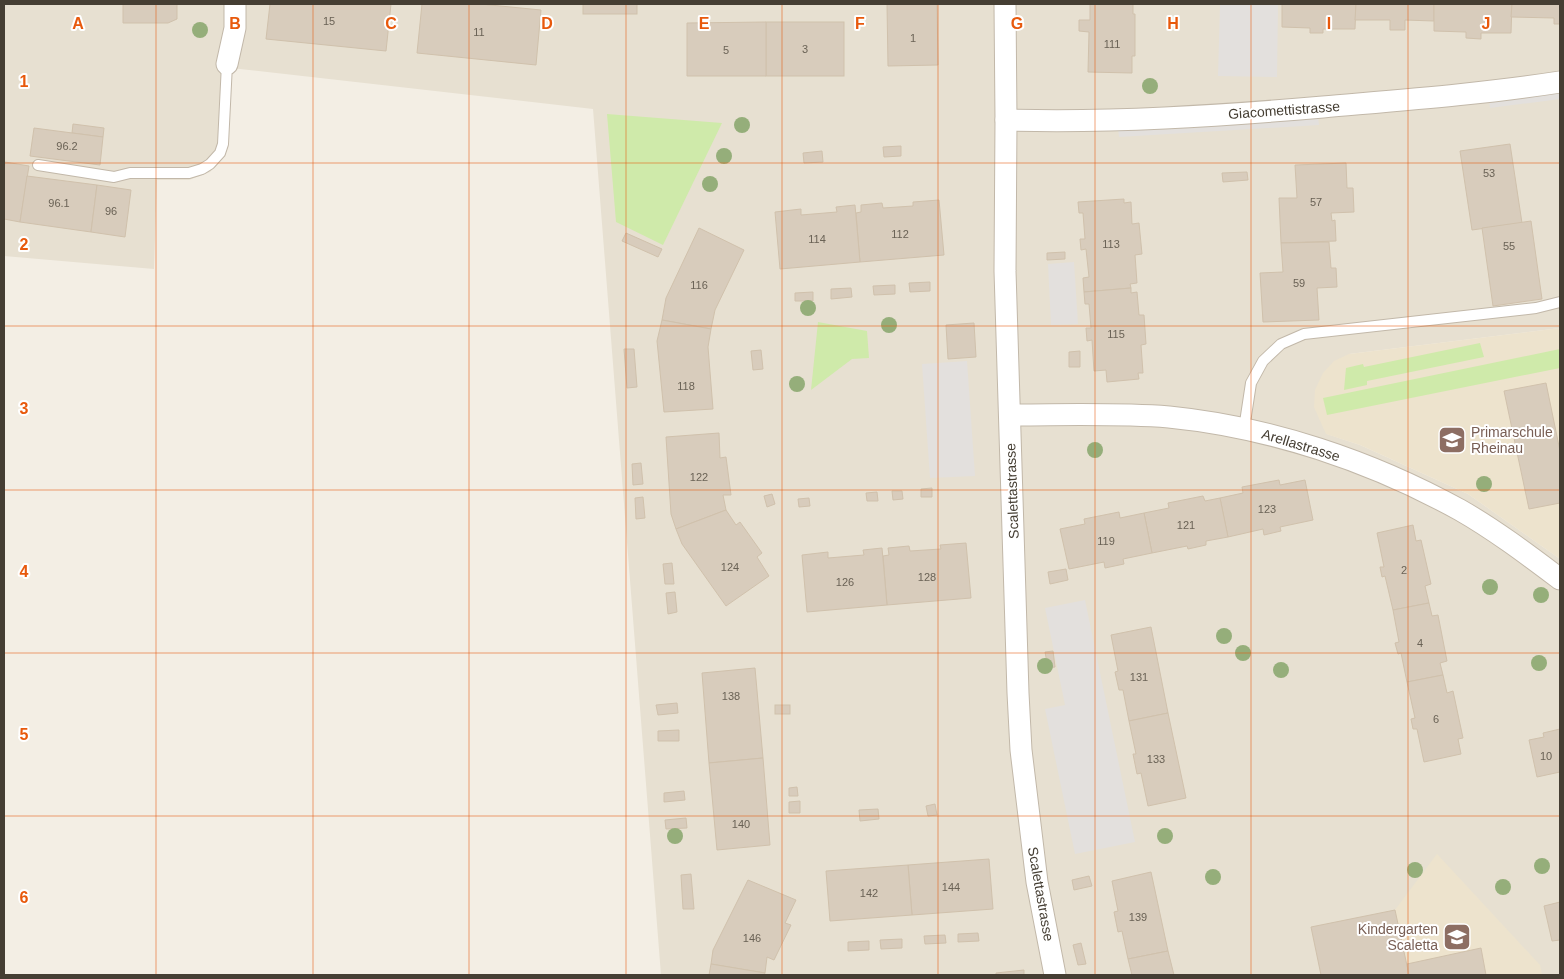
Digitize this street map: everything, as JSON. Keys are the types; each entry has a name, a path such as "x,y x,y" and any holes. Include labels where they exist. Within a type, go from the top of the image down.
{"street":[{"path":"227,64 235,28 235,4"},
{"name":"Scalettastrasse","path":"1004,4 1006,120 1005,271 1015,625 1021,750 1037,882 1055,975"},
{"name":"Giacomettistrasse","path":"1006,120 1065,122 1246,113 1424,98 1560,82"},
{"name":"Arellastrasse","path":"1010,415 1132,415 1188,420 1280,437 1380,472 1427,493 1462,511 1560,579"}],"lane":[{"path":"38,165 114,177 130,173 188,173 202,169 216,158 223,144 227,64"},
{"path":"1244,429 1251,384 1263,361 1281,344 1304,334 1536,308 1560,302"}],"shaded area":[{"path":"4,4 1560,4 1560,328 1349,354 1327,434 1360,445 1468,494 1560,559 1560,975 661,975 593,109 231,68 228,143 223,158 210,172 189,180 157,180 154,269 4,256"},
{"path":"1220,4 1278,4 1277,77 1218,76"},
{"path":"1560,91 1560,99 1490,108 1489,100"},
{"path":"1318,117 1319,125 1119,137 1118,128"},
{"path":"1074,262 1078,324 1051,325 1048,264"},
{"name":"Primarschule Rheinau","path":"1560,328 1560,559 1468,494 1360,445 1326,434 1314,407 1315,390 1323,373 1334,361 1349,354"},
{"path":"967,361 975,476 930,478 922,364"},
{"path":"1085,600 1135,842 1075,854 1045,709 1065,705 1045,608"},
{"name":"Kindergarten Scaletta","path":"1437,854 1540,965 1542,975 1409,975 1395,910"}],"green space":[{"path":"607,114 722,123 663,245 616,222"},
{"path":"818,322 867,331 869,358 852,359 811,390"},
{"path":"1480,343 1484,357 1367,381 1367,385 1344,390 1346,368 1363,364 1364,367"},
{"path":"1560,349 1560,368 1327,415 1323,398"}],"building":[{"path":"123,4 177,4 177,19 168,23 123,23"},
{"path":"270,4 391,4 386,51 266,39"},
{"path":"422,4 480,4 541,10 536,65 417,53"},
{"path":"583,4 637,4 637,14 583,14"},
{"path":"887,4 937,4 938,65 888,66"},
{"path":"1090,4 1133,4 1133,14 1135,14 1135,56 1132,56 1132,73 1088,72 1089,32 1079,31 1079,20 1090,20"},
{"path":"1282,4 1356,4 1355,29 1323,29 1323,33 1310,33 1310,28 1282,27"},
{"path":"1356,4 1434,4 1434,21 1405,20 1405,30 1390,30 1390,20 1355,20"},
{"path":"1434,4 1512,4 1511,33 1481,33 1481,39 1466,38 1466,32 1434,31"},
{"path":"1512,4 1560,4 1560,24 1554,24 1554,18 1511,17"},
{"path":"766,22 844,22 844,76 766,76"},
{"path":"766,22 766,76 687,76 687,23"},
{"path":"73,124 104,128 103,137 72,133"},
{"path":"34,128 103,137 100,165 30,156"},
{"path":"1510,144 1522,223 1472,230 1460,151"},
{"path":"901,146 901,156 884,157 883,147"},
{"path":"822,151 823,162 804,163 803,153"},
{"path":"5,162 29,166 20,222 4,219"},
{"path":"1346,163 1347,188 1353,188 1354,212 1331,213 1332,221 1335,220 1336,241 1281,243 1279,198 1297,198 1295,165"},
{"path":"1247,172 1248,180 1223,182 1222,173"},
{"path":"27,176 97,185 91,232 20,222"},
{"path":"97,185 131,190 125,237 91,232"},
{"path":"1124,199 1124,203 1131,202 1132,224 1139,223 1142,254 1135,255 1137,283 1130,284 1131,288 1084,292 1083,278 1089,277 1086,249 1081,250 1080,239 1085,239 1083,213 1079,213 1078,202"},
{"path":"939,200 944,255 860,262 856,213 861,212 861,205 882,203 883,208 913,206 913,202"},
{"path":"855,205 860,262 780,269 775,212 801,209 801,215 837,212 836,207"},
{"path":"1531,221 1542,299 1493,306 1482,228"},
{"path":"699,228 744,250 715,310 711,329 662,320 666,298"},
{"path":"626,233 662,249 658,257 622,241"},
{"path":"1329,242 1331,268 1336,268 1337,287 1317,288 1319,320 1263,322 1260,273 1283,272 1281,243"},
{"path":"1065,252 1065,259 1047,260 1047,253"},
{"path":"930,282 930,291 910,292 909,283"},
{"path":"895,285 895,294 874,295 873,286"},
{"path":"851,288 852,297 831,299 831,289"},
{"path":"1131,288 1131,293 1137,292 1139,315 1144,315 1146,344 1141,345 1143,373 1138,373 1139,379 1107,382 1106,370 1094,371 1092,340 1087,341 1086,328 1091,328 1089,304 1085,304 1084,292"},
{"path":"813,292 813,301 795,301 795,293"},
{"path":"662,320 711,329 708,347 713,409 664,412 657,341"},
{"path":"974,323 976,357 948,359 946,325"},
{"path":"624,349 634,349 637,387 627,388"},
{"path":"761,350 763,369 753,370 751,351"},
{"path":"1080,351 1080,367 1069,367 1069,352"},
{"path":"1546,383 1560,451 1560,503 1529,509 1504,391"},
{"path":"719,433 720,458 726,457 731,495 723,495 726,510 676,529 671,514 666,437"},
{"path":"641,463 643,484 633,485 632,464"},
{"path":"1279,480 1280,485 1305,480 1313,520 1280,527 1281,531 1264,535 1263,529 1228,537 1220,498 1243,493 1242,487"},
{"path":"932,488 932,497 921,497 921,489"},
{"path":"892,491 902,491 903,499 893,500"},
{"path":"877,492 878,501 867,501 866,493"},
{"path":"772,494 775,504 767,507 764,496"},
{"path":"1203,496 1205,501 1220,498 1228,537 1206,541 1206,545 1188,549 1187,546 1152,553 1144,513 1169,508 1168,503"},
{"path":"643,497 645,518 636,519 635,498"},
{"path":"809,498 810,506 799,507 798,499"},
{"path":"726,510 736,525 740,522 762,553 757,557 769,576 726,606 682,544 676,529"},
{"path":"1119,512 1120,518 1144,513 1152,553 1123,559 1124,564 1105,568 1104,562 1069,569 1060,529 1085,524 1084,519"},
{"path":"1413,525 1416,541 1421,540 1431,584 1425,586 1429,603 1393,610 1385,576 1382,577 1380,567 1384,567 1377,533"},
{"path":"966,543 971,598 887,605 883,556 889,555 888,548 909,546 910,551 941,549 940,545"},
{"path":"882,548 887,605 807,612 802,555 828,552 828,558 864,555 863,550"},
{"path":"672,563 674,584 665,584 663,564"},
{"path":"1066,569 1068,580 1050,584 1048,572"},
{"path":"675,592 677,612 668,614 666,593"},
{"path":"1429,603 1432,616 1438,615 1447,661 1440,663 1443,675 1407,682 1401,653 1398,654 1395,643 1399,642 1393,610"},
{"path":"1151,627 1168,713 1129,721 1123,690 1119,690 1115,672 1118,671 1111,635"},
{"path":"1053,651 1055,667 1048,668 1045,652"},
{"path":"755,668 763,758 709,763 702,673"},
{"path":"1443,675 1447,693 1453,691 1463,738 1458,739 1461,754 1424,762 1417,729 1413,729 1411,719 1415,718 1407,682"},
{"path":"677,703 678,713 658,715 656,705"},
{"path":"775,705 790,705 790,714 775,714"},
{"path":"1168,713 1186,798 1148,806 1141,773 1137,774 1133,754 1136,754 1129,721"},
{"path":"1560,729 1560,772 1537,777 1529,740 1544,737 1543,733"},
{"path":"679,730 679,741 658,741 658,731"},
{"path":"763,758 770,845 717,850 709,763"},
{"path":"797,787 798,796 789,796 789,788"},
{"path":"684,791 685,800 664,802 664,793"},
{"path":"800,801 800,813 789,813 789,802"},
{"path":"935,804 937,815 928,816 926,806"},
{"path":"878,809 879,819 860,821 859,810"},
{"path":"686,818 687,828 666,829 665,820"},
{"path":"989,859 993,909 912,915 908,865"},
{"path":"908,865 912,915 830,921 826,871"},
{"path":"1151,872 1168,951 1128,959 1122,931 1118,932 1114,912 1118,911 1112,881"},
{"path":"691,874 694,909 683,909 681,875"},
{"path":"1089,876 1092,886 1074,890 1072,880"},
{"path":"748,880 796,900 785,923 791,925 774,960 767,957 765,973 711,964 713,950"},
{"path":"1560,902 1560,940 1552,941 1544,906"},
{"path":"1395,910 1409,975 1321,975 1311,927"},
{"path":"978,933 979,941 958,942 958,934"},
{"path":"945,935 946,943 925,944 924,936"},
{"path":"902,939 902,948 881,949 880,940"},
{"path":"869,941 869,950 848,951 848,942"},
{"path":"1081,943 1086,964 1078,965 1073,945"},
{"path":"1481,948 1486,975 1409,975 1407,964"},
{"path":"1168,951 1174,975 1132,975 1128,959"},
{"path":"711,964 765,973 764,975 709,975"},
{"path":"1024,970 1024,975 996,975 996,973"}],"place":[{"name":"Primarschule Rheinau","path":"1452,440"},
{"name":"Kindergarten Scaletta","path":"1457,937"}]}
